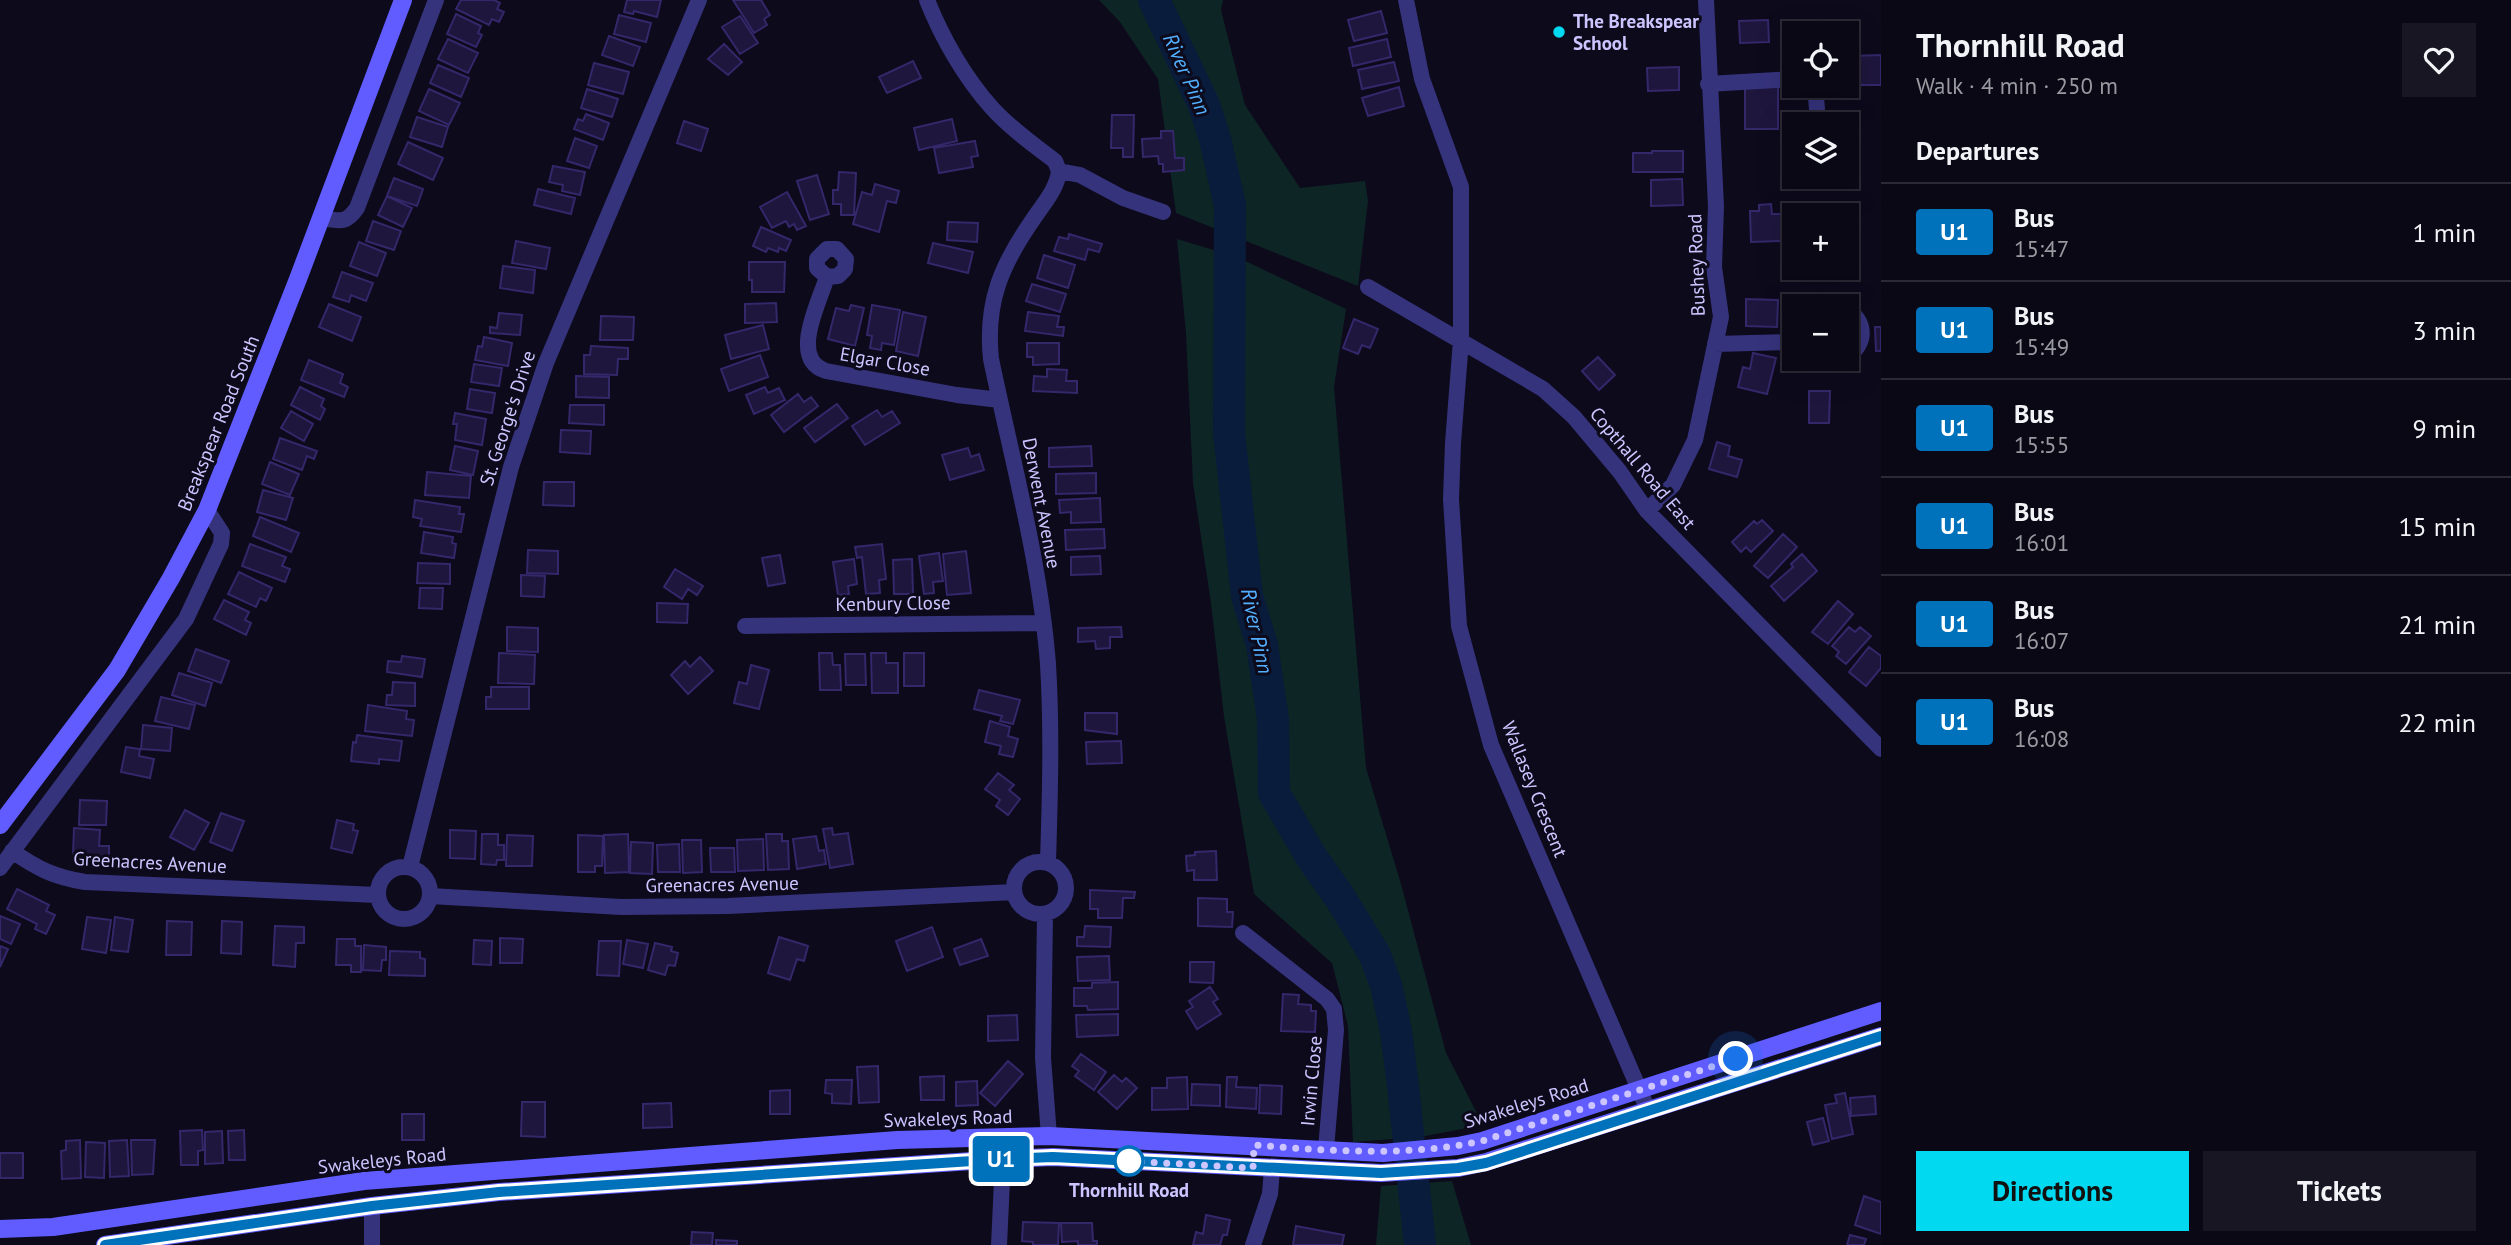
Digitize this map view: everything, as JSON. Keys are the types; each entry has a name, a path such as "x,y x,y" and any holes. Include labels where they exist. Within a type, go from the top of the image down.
{"main road":[{"name":"Breakspear Road South","path":"0,825 117,670 207,510 321,218 402,0"},
{"name":"Swakeleys Road","path":"0,1229 53,1227 364,1181 824,1145 1049,1136 1383,1153 1458,1146 1482,1141 1881,1011"},
{"path":"105,1245 372,1206 499,1192 1003,1159 1053,1157 1381,1173 1442,1169 1486,1163 1881,1036"},
{"path":"824,1145 824,1170"},
{"path":"1253,1168 1254,1145"},
{"path":"163,1209 167,1237"}],"street":[{"path":"321,218 341,221 350,218 357,208 436,0"},
{"name":"St. George's Drive","path":"410,867 511,467 546,363 699,0"},
{"path":"927,0 936,22 963,69 992,108 1055,161 1059,171 1080,175 1122,198 1163,212"},
{"name":"Wallasey Crescent","path":"1406,0 1422,79 1461,187 1461,340 1451,499 1459,626 1491,745 1648,1110"},
{"name":"Bushey Road","path":"1647,511 1673,485 1695,440 1721,317 1714,267 1716,206 1706,0"},
{"path":"1708,84 1782,80"},
{"path":"1816,98 1817,109"},
{"name":"Derwent Avenue","path":"1048,862 1052,754 1048,663 1032,551 990,344 993,297 1004,265 1054,188 1059,171"},
{"name":"Elgar Close","path":"827,277 807,346 809,358 817,367 897,385 1000,400"},
{"name":"Copthall Road East","path":"1368,287 1543,389 1574,417 1620,472 1647,511 1881,749"},
{"path":"1859,324 1862,332 1859,345"},
{"path":"1715,344 1782,342"},
{"path":"0,867 186,619 221,544 222,533 207,510"},
{"name":"Kenbury Close","path":"745,626 1043,622"},
{"name":"Greenacres Avenue","path":"12,851 41,871 63,879 85,882 377,895"},
{"path":"1039,861 1048,862 1062,873 1067,890 1059,907 1045,914 1035,914 1027,910 1020,904 1014,892 1014,884 1022,869 1039,861"},
{"path":"410,867 423,875 428,882 430,897 424,911 403,920 383,910 377,895 377,888 384,875 396,868 410,867"},
{"name":"Greenacres Avenue","path":"430,897 648,907 742,906 1014,892"},
{"path":"1045,914 1043,1058 1049,1136"},
{"name":"Irwin Close","path":"1243,933 1327,999 1334,1009 1336,1030 1326,1149"},
{"path":"999,1245 1003,1159"},
{"path":"1253,1245 1270,1194 1272,1169"},
{"path":"372,1206 372,1245"}],"green space":[{"path":"1099,0 1223,0 1221,10 1245,105 1300,188 1365,181 1368,201 1358,286 1176,213 1158,79 1120,22"},
{"path":"1177,239 1237,257 1346,309 1334,387 1366,768 1401,884 1446,1053 1483,1125 1420,1137 1353,1142 1348,1026 1332,963 1254,894 1224,716 1193,483 1186,333"},
{"path":"1452,1181 1471,1245 1376,1245 1381,1186"}],"building":[{"path":"461,0 494,0 500,3 497,9 504,12 499,22 492,19 489,25 456,9"},
{"path":"627,0 661,0 657,17 634,11 633,14 624,12"},
{"path":"733,0 761,0 770,15 764,19 767,25 754,33"},
{"path":"1381,11 1387,33 1354,41 1348,20"},
{"path":"456,14 481,26 478,33 482,35 476,47 447,34"},
{"path":"619,15 651,23 646,42 614,34"},
{"path":"740,16 758,43 740,54 722,27"},
{"path":"1768,20 1769,42 1740,43 1739,21"},
{"path":"609,36 640,47 633,66 602,55"},
{"path":"448,39 478,53 468,73 438,59"},
{"path":"1387,39 1391,57 1353,66 1349,48"},
{"path":"724,44 742,62 728,75 708,59"},
{"path":"1881,55 1881,85 1859,85 1859,56"},
{"path":"913,61 921,78 887,93 879,77"},
{"path":"1394,62 1399,81 1362,89 1358,70"},
{"path":"594,63 629,72 623,94 588,85"},
{"path":"438,65 469,78 461,97 430,83"},
{"path":"1679,67 1679,90 1648,91 1647,68"},
{"path":"1745,84 1778,84 1778,129 1745,129"},
{"path":"1399,87 1404,106 1368,116 1362,98"},
{"path":"429,89 460,103 449,125 419,111"},
{"path":"587,89 618,99 612,117 581,108"},
{"path":"586,114 609,123 603,140 574,129 578,119 583,121"},
{"path":"1112,115 1134,115 1133,157 1123,157 1123,148 1111,148"},
{"path":"417,117 448,127 442,147 410,137"},
{"path":"952,119 957,141 919,150 914,128"},
{"path":"684,121 708,129 701,151 677,143"},
{"path":"1161,131 1173,131 1175,158 1184,158 1184,170 1163,172 1163,164 1159,164 1158,156 1143,157 1142,139 1161,138"},
{"path":"575,138 597,146 589,168 567,161"},
{"path":"975,141 978,156 971,157 973,167 939,173 934,148"},
{"path":"408,142 443,158 433,180 398,164"},
{"path":"1683,151 1683,172 1633,172 1633,153"},
{"path":"553,166 585,172 580,195 562,191 563,185 549,182"},
{"path":"839,172 856,173 854,215 841,215 841,204 833,204 833,190 838,190"},
{"path":"817,175 829,214 810,220 797,181"},
{"path":"394,178 423,189 417,206 387,196"},
{"path":"1682,179 1683,205 1651,206 1651,180"},
{"path":"875,184 899,191 896,203 887,201 879,232 853,224 862,192 872,195"},
{"path":"538,189 575,198 571,214 534,205"},
{"path":"787,192 806,226 797,230 794,224 789,227 786,221 772,228 760,207"},
{"path":"387,196 412,208 403,227 378,215"},
{"path":"1771,204 1772,214 1782,214 1782,241 1751,242 1750,211 1759,211 1759,205"},
{"path":"373,221 401,231 394,250 366,241"},
{"path":"948,222 978,223 977,242 947,240"},
{"path":"761,227 791,240 786,251 779,248 778,252 768,248 766,252 753,246"},
{"path":"1069,234 1102,244 1099,252 1088,249 1085,260 1054,251 1059,237 1068,239"},
{"path":"516,241 550,248 546,269 512,263"},
{"path":"359,242 386,253 377,276 350,266"},
{"path":"933,243 973,252 968,273 928,263"},
{"path":"1044,255 1075,265 1068,288 1037,278"},
{"path":"749,262 785,262 784,292 752,292"},
{"path":"503,266 535,270 533,293 500,288"},
{"path":"342,272 373,283 366,301 351,295 349,302 333,297"},
{"path":"1032,284 1066,294 1060,312 1026,301"},
{"path":"1746,299 1778,300 1777,327 1746,326"},
{"path":"776,303 777,322 745,323 745,304"},
{"path":"329,304 361,317 352,341 319,327"},
{"path":"851,305 864,308 855,346 828,339 836,308 849,311"},
{"path":"872,305 900,310 894,345 882,343 881,350 870,348 872,336 867,335"},
{"path":"903,312 926,317 918,356 896,351"},
{"path":"1028,312 1059,316 1057,327 1064,327 1063,336 1025,331"},
{"path":"499,313 522,315 520,335 490,333 490,327 497,328"},
{"path":"601,316 634,317 633,340 600,340"},
{"path":"1354,319 1378,329 1370,348 1362,345 1358,354 1343,348"},
{"path":"763,325 769,349 731,359 725,335"},
{"path":"1875,327 1881,327 1881,351 1876,351"},
{"path":"484,337 512,343 508,366 475,360 478,346 482,347"},
{"path":"1027,343 1059,343 1059,364 1033,365 1033,357 1027,357"},
{"path":"591,346 628,348 628,359 618,359 617,375 584,374 584,355 590,355"},
{"path":"1753,353 1776,358 1767,394 1738,387 1743,367 1750,369"},
{"path":"760,355 768,377 729,391 721,369"},
{"path":"1598,357 1615,375 1599,390 1582,371"},
{"path":"309,360 343,374 340,383 348,387 344,397 301,380"},
{"path":"474,364 502,368 499,386 471,382"},
{"path":"1047,369 1067,370 1066,381 1077,381 1077,393 1033,391 1034,376 1047,377"},
{"path":"576,376 609,377 609,398 576,397"},
{"path":"300,387 324,399 321,406 325,409 320,420 291,405"},
{"path":"765,387 768,393 779,388 785,400 754,414 746,395"},
{"path":"470,389 495,393 492,413 467,409"},
{"path":"1809,391 1830,391 1829,423 1809,423"},
{"path":"798,394 804,402 811,397 818,406 784,432 771,415"},
{"path":"837,404 848,418 815,442 804,428"},
{"path":"570,405 604,405 604,425 569,423"},
{"path":"877,410 882,417 892,411 900,423 865,445 852,426"},
{"path":"291,411 313,424 304,441 281,428"},
{"path":"455,413 486,419 482,445 455,440"},
{"path":"561,430 591,431 590,454 560,452"},
{"path":"280,438 317,451 314,459 307,456 302,470 273,459"},
{"path":"1717,442 1730,446 1728,456 1742,460 1737,477 1709,469"},
{"path":"455,446 478,451 473,475 450,470"},
{"path":"1091,446 1092,466 1049,467 1049,448"},
{"path":"968,448 971,457 979,454 984,470 950,480 942,455"},
{"path":"270,462 299,474 290,495 262,484"},
{"path":"427,472 471,476 469,498 425,495"},
{"path":"1096,473 1096,493 1056,494 1056,474"},
{"path":"544,482 574,482 574,506 543,505"},
{"path":"263,490 293,498 286,520 257,512"},
{"path":"1100,498 1101,522 1071,523 1071,512 1060,513 1059,500"},
{"path":"415,500 460,507 459,514 464,514 461,532 420,526 422,519 413,517"},
{"path":"260,517 299,533 291,552 253,536"},
{"path":"1762,520 1773,531 1751,552 1746,547 1741,552 1732,542 1754,521 1757,524"},
{"path":"1104,529 1105,548 1066,550 1065,530"},
{"path":"424,532 453,537 452,543 456,544 454,558 421,553"},
{"path":"1783,534 1797,547 1768,578 1754,566"},
{"path":"250,544 286,557 282,566 290,569 285,582 242,566"},
{"path":"882,544 886,579 879,580 880,593 866,594 862,557 857,558 855,547"},
{"path":"528,550 558,551 558,574 527,573"},
{"path":"966,551 971,593 947,595 943,554"},
{"path":"939,553 943,581 933,582 934,593 924,594 919,556"},
{"path":"1802,554 1817,571 1784,601 1771,586 1793,567 1791,564"},
{"path":"780,555 785,583 768,586 762,558"},
{"path":"1100,556 1101,574 1071,575 1071,557"},
{"path":"854,559 857,584 848,586 849,594 838,595 833,562"},
{"path":"912,559 913,594 894,594 893,560"},
{"path":"418,563 450,564 450,584 417,583"},
{"path":"675,569 703,586 697,595 688,589 682,599 664,587"},
{"path":"239,572 272,588 266,601 260,598 256,607 228,594"},
{"path":"521,575 545,576 544,597 521,596"},
{"path":"420,588 443,588 442,609 419,608"},
{"path":"224,600 249,612 245,620 251,623 246,635 214,619"},
{"path":"1838,601 1853,614 1828,644 1812,632"},
{"path":"657,603 688,604 687,623 657,622"},
{"path":"507,627 538,628 538,652 507,651"},
{"path":"1121,627 1122,637 1110,637 1110,648 1096,649 1095,641 1078,642 1078,628"},
{"path":"1849,627 1855,632 1860,627 1871,636 1846,664 1836,656 1839,652 1832,646"},
{"path":"1869,647 1881,656 1881,668 1866,686 1849,672"},
{"path":"196,649 229,661 221,683 188,671"},
{"path":"499,653 535,655 534,684 498,683"},
{"path":"819,653 832,653 833,665 840,665 841,690 820,690"},
{"path":"871,653 886,653 886,663 898,663 898,693 872,693"},
{"path":"904,653 924,653 924,686 904,686"},
{"path":"845,654 865,654 866,685 846,685"},
{"path":"402,656 425,659 422,677 387,672 388,661 401,662"},
{"path":"700,657 713,671 688,694 671,675 685,661 690,667"},
{"path":"751,665 769,670 759,709 734,703 739,682 747,684"},
{"path":"179,673 212,683 205,706 172,695"},
{"path":"393,682 415,683 415,706 386,705 387,695 392,695"},
{"path":"491,687 529,687 529,709 486,709 486,697 491,697"},
{"path":"979,690 1020,700 1013,724 1000,721 1002,716 974,709"},
{"path":"161,697 195,705 189,729 155,721"},
{"path":"368,705 407,711 406,719 414,720 412,736 365,731"},
{"path":"1085,713 1117,713 1117,734 1085,730"},
{"path":"990,721 1010,727 1008,736 1018,739 1013,757 999,754 1001,746 985,742"},
{"path":"143,725 172,728 170,751 141,749"},
{"path":"357,735 402,741 399,761 379,759 379,764 351,761 353,742 356,743"},
{"path":"1121,741 1122,763 1087,764 1086,742"},
{"path":"126,747 140,749 139,756 154,759 150,778 121,772"},
{"path":"998,773 1014,785 1009,790 1020,799 1008,815 996,806 1000,800 985,789"},
{"path":"80,800 107,801 106,825 79,825"},
{"path":"185,810 209,823 194,850 170,837"},
{"path":"221,813 244,821 232,851 210,842"},
{"path":"337,820 354,824 353,830 358,831 352,853 331,848"},
{"path":"74,828 100,830 99,846 109,846 109,856 73,854"},
{"path":"832,828 833,835 848,833 853,864 830,868 823,829"},
{"path":"450,830 476,831 475,859 450,858"},
{"path":"482,834 498,834 498,845 504,845 504,860 497,860 496,865 481,864"},
{"path":"628,834 629,872 605,873 604,835"},
{"path":"766,834 782,834 782,841 788,841 789,869 768,870"},
{"path":"507,835 533,836 532,866 506,866"},
{"path":"578,835 603,836 602,866 595,866 595,872 578,872"},
{"path":"816,836 819,851 824,850 826,864 797,869 793,839"},
{"path":"763,839 764,870 738,871 737,840"},
{"path":"682,840 701,840 702,872 683,873"},
{"path":"631,842 653,843 652,874 630,873"},
{"path":"679,844 680,872 658,872 657,845"},
{"path":"710,848 734,848 735,872 711,872"},
{"path":"1216,851 1217,880 1194,880 1194,870 1187,871 1186,856 1195,855 1195,852"},
{"path":"17,889 49,905 46,911 55,915 46,934 35,929 37,924 7,909"},
{"path":"1090,890 1135,892 1134,898 1123,898 1122,918 1098,918 1098,909 1090,909"},
{"path":"1198,898 1227,899 1227,912 1233,912 1232,927 1198,926"},
{"path":"0,916 20,924 11,944 0,939"},
{"path":"87,917 111,920 106,953 82,949"},
{"path":"115,917 133,920 128,952 111,950"},
{"path":"167,921 192,922 191,955 166,955"},
{"path":"222,921 242,922 241,954 221,953"},
{"path":"275,926 304,927 304,943 296,943 295,967 273,965"},
{"path":"1085,926 1111,927 1110,947 1077,946 1077,937 1084,937"},
{"path":"932,927 943,957 907,971 896,941"},
{"path":"779,937 808,946 804,961 797,959 790,980 768,973"},
{"path":"500,938 523,939 522,963 500,963"},
{"path":"337,939 355,939 355,946 361,946 361,972 351,972 351,965 336,965"},
{"path":"981,939 988,956 960,965 954,949"},
{"path":"474,940 492,941 491,965 473,964"},
{"path":"627,940 648,944 643,968 623,964"},
{"path":"599,941 621,941 619,976 597,975"},
{"path":"655,943 672,947 671,951 678,953 675,966 668,965 665,975 648,970"},
{"path":"364,945 386,947 386,960 382,960 381,971 363,970"},
{"path":"0,946 8,949 0,967"},
{"path":"390,951 420,952 420,958 425,959 425,976 389,975"},
{"path":"1109,956 1110,980 1078,981 1077,957"},
{"path":"1190,962 1214,962 1213,983 1190,982"},
{"path":"1118,982 1118,1009 1088,1010 1087,1006 1074,1006 1074,988 1092,988 1092,983"},
{"path":"1210,987 1218,999 1213,1002 1221,1014 1197,1029 1186,1011 1193,1007 1189,1001"},
{"path":"1283,994 1299,995 1298,1004 1311,1005 1311,1011 1316,1011 1315,1032 1281,1031"},
{"path":"1118,1014 1118,1035 1077,1037 1076,1015"},
{"path":"1017,1015 1018,1040 988,1041 988,1016"},
{"path":"1081,1054 1106,1072 1094,1090 1075,1076 1079,1071 1072,1066"},
{"path":"1008,1061 1023,1074 995,1106 980,1093"},
{"path":"878,1066 879,1102 859,1103 857,1067"},
{"path":"1114,1075 1122,1082 1126,1078 1137,1088 1117,1109 1098,1092"},
{"path":"944,1076 944,1100 921,1100 920,1077"},
{"path":"1187,1077 1188,1109 1152,1110 1152,1088 1167,1088 1167,1078"},
{"path":"1227,1077 1237,1077 1236,1087 1257,1088 1256,1109 1226,1107"},
{"path":"826,1080 852,1080 851,1104 832,1103 832,1094 825,1093"},
{"path":"977,1081 978,1105 956,1106 956,1082"},
{"path":"1192,1084 1220,1085 1220,1106 1191,1105"},
{"path":"1260,1085 1282,1086 1281,1114 1259,1113"},
{"path":"790,1090 790,1114 770,1114 770,1091"},
{"path":"1845,1093 1853,1134 1832,1139 1825,1105 1837,1103 1835,1095"},
{"path":"1875,1096 1876,1114 1851,1116 1850,1098"},
{"path":"522,1102 545,1102 545,1137 521,1136"},
{"path":"671,1103 672,1127 643,1128 643,1104"},
{"path":"402,1114 424,1114 424,1140 402,1140"},
{"path":"1823,1118 1829,1141 1813,1145 1807,1122"},
{"path":"202,1130 203,1150 198,1151 198,1165 181,1165 180,1131"},
{"path":"244,1130 245,1160 229,1160 228,1131"},
{"path":"222,1131 223,1163 205,1164 205,1132"},
{"path":"80,1140 81,1178 62,1179 61,1151 66,1150 66,1141"},
{"path":"127,1140 129,1176 110,1177 109,1141"},
{"path":"131,1140 155,1140 153,1174 132,1175"},
{"path":"86,1142 105,1143 104,1178 85,1177"},
{"path":"0,1153 23,1153 23,1178 0,1178"},
{"path":"1864,1196 1881,1202 1881,1234 1855,1225"},
{"path":"1206,1215 1230,1220 1227,1235 1223,1235 1220,1245 1193,1245 1196,1232 1203,1234"},
{"path":"1023,1222 1059,1223 1058,1245 1033,1245 1033,1242 1022,1241"},
{"path":"1061,1223 1092,1223 1093,1241 1097,1241 1097,1245 1078,1245 1078,1241 1062,1242"},
{"path":"1296,1226 1344,1235 1342,1245 1293,1245"},
{"path":"692,1232 713,1233 712,1245 691,1245"},
{"path":"1850,1235 1866,1239 1864,1245 1847,1245"},
{"path":"716,1240 737,1241 737,1245 716,1245"}],"waterway":[{"name":"River Pinn","path":"1154,0 1204,105 1230,205 1229,433 1247,596 1262,645 1273,719 1274,793 1312,858 1375,955 1386,985 1396,1031 1420,1245"}],"bus line":[{"name":"U1","path":"105,1245 372,1206 499,1192 1003,1159 1053,1157 1381,1173 1458,1168 1486,1163 1881,1036"}],"place":[{"name":"The Breakspear School","path":"1559,32"},
{"name":"Thornhill Road","path":"1129,1161"}],"route":[{"path":"1129,1161 1253,1168 1254,1145 1383,1153 1458,1146 1482,1141 1736,1059"}]}
